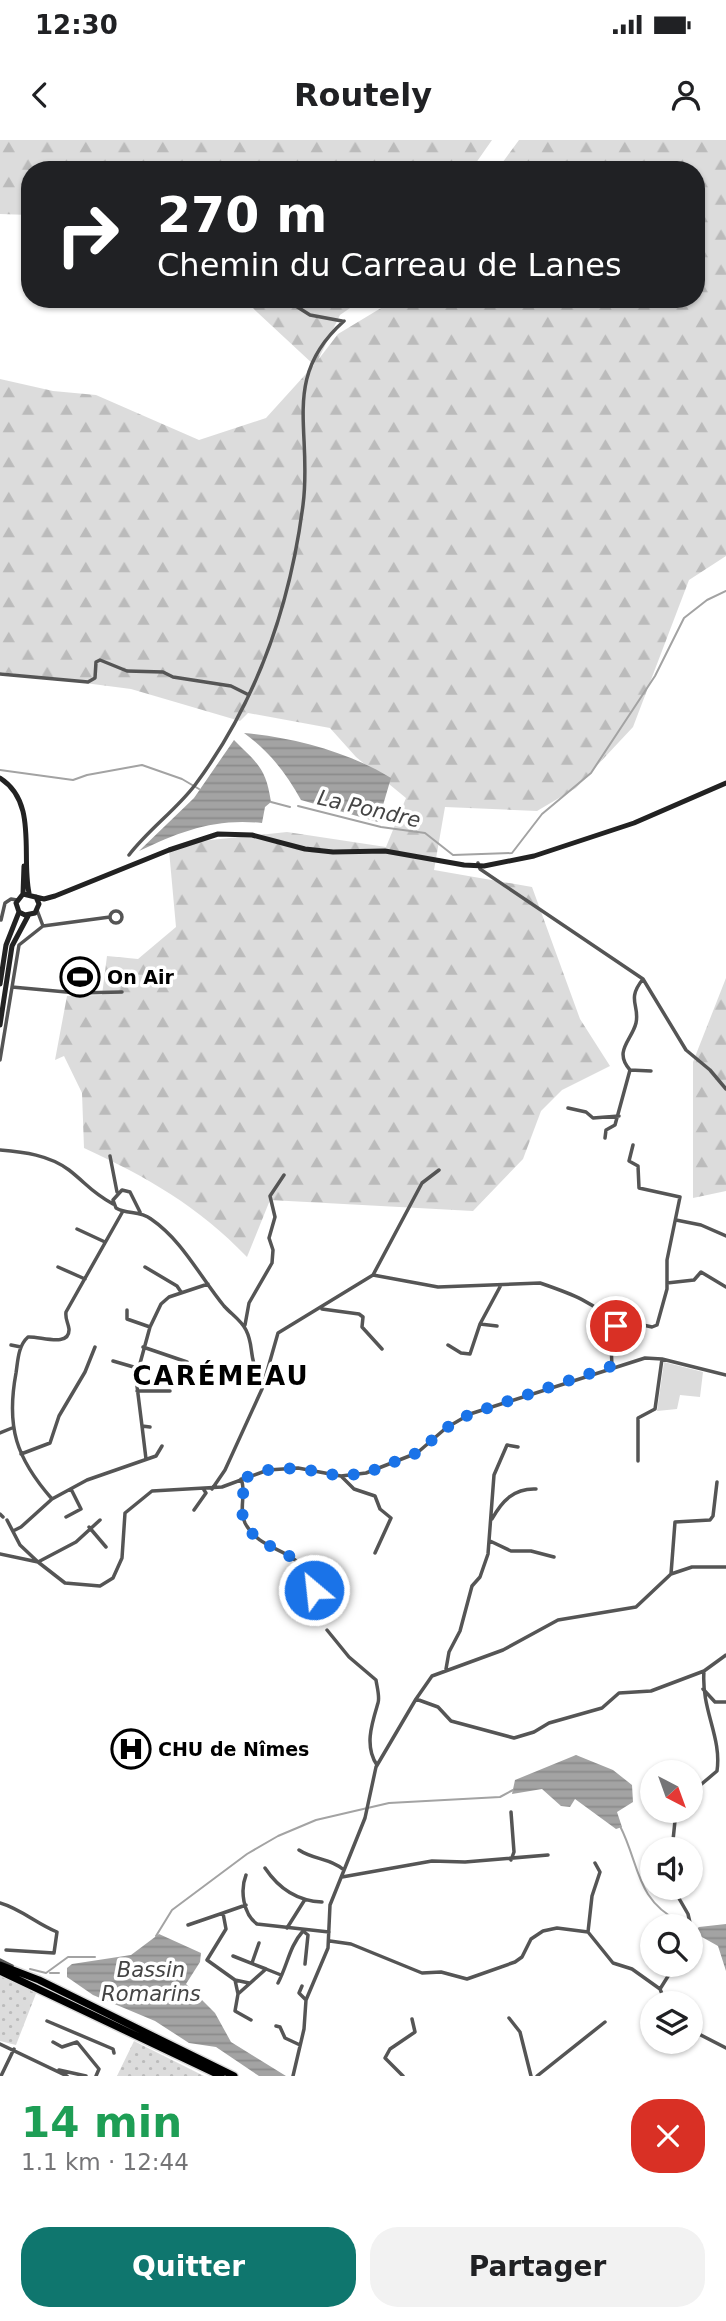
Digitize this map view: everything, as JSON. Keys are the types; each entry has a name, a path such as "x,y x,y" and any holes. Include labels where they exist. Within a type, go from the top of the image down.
{"main road":[{"path":"0,778 10,785 24,810 26,894"},
{"path":"26,894 48,898 205,837 234,833 305,849 333,852 385,851 456,863 506,862 640,821 726,783"},
{"path":"0,1025 12,946 34,912 61,893"},
{"path":"0,984 6,945 19,912 17,900 26,894"},
{"path":"34,912 36,897"},
{"path":"19,912 34,912"},
{"path":"0,1962 234,2076"},
{"path":"0,1970 221,2076"}],"street":[{"path":"131,867 129,855 194,786 227,739 249,695 282,611 303,504 306,374 327,336 344,321 310,315 298,308"},
{"path":"0,674 88,682 95,678 96,662 100,660 127,671 163,672 173,677 231,686 249,695"},
{"path":"481,864 487,874 643,979 684,1049 726,1089"},
{"path":"1,920 5,903 11,899 17,900"},
{"path":"34,912 43,926"},
{"path":"0,1060 19,945 43,926 110,917"},
{"path":"605,1138 606,1130 614,1127 619,1116 629,1070 624,1063 625,1042 635,1023 632,1003 643,979"},
{"path":"12,987 78,993 122,992"},
{"path":"629,1070 651,1071"},
{"path":"568,1108 586,1112 593,1118 619,1116"},
{"path":"612,1366 611,1345 616,1326 625,1321 655,1327 665,1301 667,1261 680,1196 639,1188 638,1166 629,1161 633,1145"},
{"path":"0,1150 39,1155 60,1164 96,1196 126,1211 140,1212"},
{"path":"110,1156 117,1192"},
{"path":"212,1489 241,1436 246,1419 262,1389 262,1380 278,1333 322,1309 373,1275 422,1183 439,1170"},
{"path":"262,1380 251,1362 244,1327 249,1303 272,1263 273,1250 269,1238 275,1217 270,1196 284,1175"},
{"path":"117,1185 130,1192 140,1212 180,1246 244,1327"},
{"path":"104,1199 113,1197 122,1190"},
{"path":"113,1197 116,1218"},
{"path":"52,1499 36,1480 21,1454 12,1428 15,1377 21,1347 28,1338 60,1341 66,1337 69,1331 66,1312 116,1218 134,1202"},
{"path":"676,1220 701,1225 726,1236"},
{"path":"77,1229 105,1242"},
{"path":"145,1267 177,1286 181,1292"},
{"path":"58,1268 85,1279"},
{"path":"667,1283 694,1280 701,1272 726,1287"},
{"path":"373,1275 438,1287 540,1283 590,1303 616,1326"},
{"path":"146,1460 137,1391 137,1368 150,1327 161,1304 181,1292 208,1284"},
{"path":"448,1345 461,1353 470,1354 480,1324 501,1285"},
{"path":"322,1309 359,1314 363,1317 362,1327 382,1349"},
{"path":"127,1310 127,1319 150,1327"},
{"path":"480,1324 497,1326"},
{"path":"11,1345 21,1347"},
{"path":"21,1454 50,1443 59,1416 85,1372 95,1347"},
{"path":"143,1347 187,1362"},
{"path":"3,1517 20,1545 38,1562 65,1583 91,1588 113,1578 122,1558 124,1517 134,1503 152,1491 171,1488 212,1489 268,1470 298,1468 341,1476 366,1473 417,1453 446,1428 470,1414 612,1366 645,1358 662,1359 726,1375"},
{"path":"638,1461 638,1418 654,1409 662,1359"},
{"path":"113,1361 137,1368"},
{"path":"137,1391 170,1391"},
{"path":"142,1426 150,1427"},
{"path":"0,1433 12,1428"},
{"path":"446,1669 449,1651 460,1631 472,1586 480,1577 488,1554 494,1475 507,1445 518,1447"},
{"path":"13,1531 52,1499 106,1472 156,1456 162,1446"},
{"path":"341,1476 354,1489 375,1496 380,1509 391,1518 375,1553"},
{"path":"241,1479 245,1522 260,1540 298,1560 307,1571 314,1590"},
{"path":"671,1574 675,1522 710,1520 713,1516 717,1482"},
{"path":"491,1520 504,1499 526,1488 536,1489"},
{"path":"66,1517 81,1509 71,1489"},
{"path":"194,1510 205,1493 204,1490"},
{"path":"0,1554 38,1562 76,1542 89,1527 100,1520"},
{"path":"89,1527 106,1547"},
{"path":"489,1541 510,1552 531,1551 554,1557"},
{"path":"377,1764 382,1760 432,1676 446,1669 472,1664 558,1620 636,1607 671,1574 692,1567 726,1567"},
{"path":"293,2076 306,2000 330,1941 330,1905 367,1809 377,1764 371,1745 371,1718 379,1701 376,1680 349,1657 327,1630"},
{"path":"416,1699 438,1707 451,1721 514,1738 602,1708 619,1693 651,1691 704,1671 726,1655"},
{"path":"704,1671 704,1703 720,1754 715,1774 704,1783"},
{"path":"702,1688 715,1702 726,1702"},
{"path":"511,1812 514,1852 511,1860"},
{"path":"299,1850 308,1857 332,1861 344,1870"},
{"path":"341,1877 432,1861 511,1860 548,1855"},
{"path":"587,1932 592,1896 600,1872 595,1863"},
{"path":"265,1868 279,1885 304,1901 322,1902"},
{"path":"246,1875 242,1892 251,1920 257,1924 329,1932"},
{"path":"287,1928 304,1901"},
{"path":"0,1903 15,1907 32,1921 57,1933 54,1953 6,1950"},
{"path":"188,1925 246,1905"},
{"path":"223,1913 226,1929 207,1960 234,1980 249,1983"},
{"path":"330,1941 351,1944 422,1973 441,1972 467,1979 515,1962 522,1956 531,1939 543,1931 557,1928 587,1932 613,1963 632,1969 660,1989 668,1977"},
{"path":"303,1931 307,1935 305,1964"},
{"path":"278,1983 290,1947 303,1931"},
{"path":"252,1963 260,1943"},
{"path":"233,1956 282,1976"},
{"path":"238,1994 266,1969"},
{"path":"234,1980 238,1994 235,2011 251,2020"},
{"path":"302,1986 299,1993 306,2000"},
{"path":"509,2018 520,2032 531,2076"},
{"path":"403,2076 385,2058 390,2049 415,2032 412,2019"},
{"path":"47,2021 113,2049 114,2053"},
{"path":"537,2076 605,2022"},
{"path":"276,2026 285,2038 300,2045"},
{"path":"52,2042 62,2047 77,2042 80,2036"},
{"path":"703,2036 726,2048"},
{"path":"77,2042 99,2069 96,2076"},
{"path":"0,2044 67,2076"},
{"path":"1,2076 14,2049"},
{"path":"54,2069 86,2076"}],"green space":[{"path":"0,140 492,140 477,161 21,161 21,215 0,214"},
{"path":"519,140 726,140 726,556 689,580 633,727 576,788 537,811 445,807 434,870 532,887 580,1019 610,1066 562,1090 541,1111 523,1159 473,1211 270,1200 247,1257 210,1223 171,1194 84,1148 82,1093 64,1056 55,1060 67,996 102,995 107,956 138,959 176,927 169,850 201,841 287,832 386,847 406,798 356,757 330,728 248,713 240,721 131,689 0,672 0,379 53,391 96,395 199,440 266,418 314,365 253,308 350,308 340,315 318,360 338,334 381,308 705,308 705,161 504,161"},
{"path":"726,978 726,1191 693,1198 693,1062"},
{"path":"664,1362 703,1372 700,1397 680,1395 677,1409 657,1411"},
{"path":"0,1974 37,1991 16,2045 0,2041"},
{"path":"134,2041 204,2076 117,2076"}],"water":[{"path":"244,733 320,747 339,753 391,778 378,822 301,800 276,763"},
{"path":"234,740 255,761 266,781 271,802 265,807 262,823 214,824 169,837 139,851 194,798"},
{"path":"576,1755 613,1770 632,1785 633,1802 617,1812 622,1827 616,1829 575,1799 570,1807 561,1806 542,1789 512,1794 515,1780"},
{"path":"726,1924 726,1971 718,1946 703,1938 703,1927"},
{"name":"Bassin Romarins","path":"159,1934 201,1953 200,1962 186,1984 215,2013 231,2042 286,2076 259,2076 216,2047 189,2043 155,2021 93,1995 67,1977 67,1968 72,1964 131,1955"}],"waterway":[{"path":"298,806 381,827 425,833 453,855 512,853 542,814 591,773 655,676 684,618 707,600 726,591"},
{"name":"La Pondre","path":"0,770 73,780 142,765 182,779 199,789"},
{"name":"La Pondre","path":"271,802 290,807"},
{"path":"156,1936 172,1910 247,1854 278,1836 316,1820 389,1803 500,1797 513,1790"},
{"path":"620,1826 647,1892 654,1903 667,1914"},
{"path":"30,1969 46,1973 68,1957 95,1957"},
{"path":"50,1973 59,1973"}],"place":[{"name":"On Air","path":"80,977"},
{"name":"CHU de Nîmes","path":"131,1749"}],"district":[{"name":"CARÉMEAU","path":"221,1376"}],"route":[{"path":"314,1590 305,1567 298,1560 260,1540 245,1522 241,1479 268,1470 298,1468 341,1476 366,1473 417,1453 446,1428 470,1414 612,1366 611,1345 616,1326"}]}
